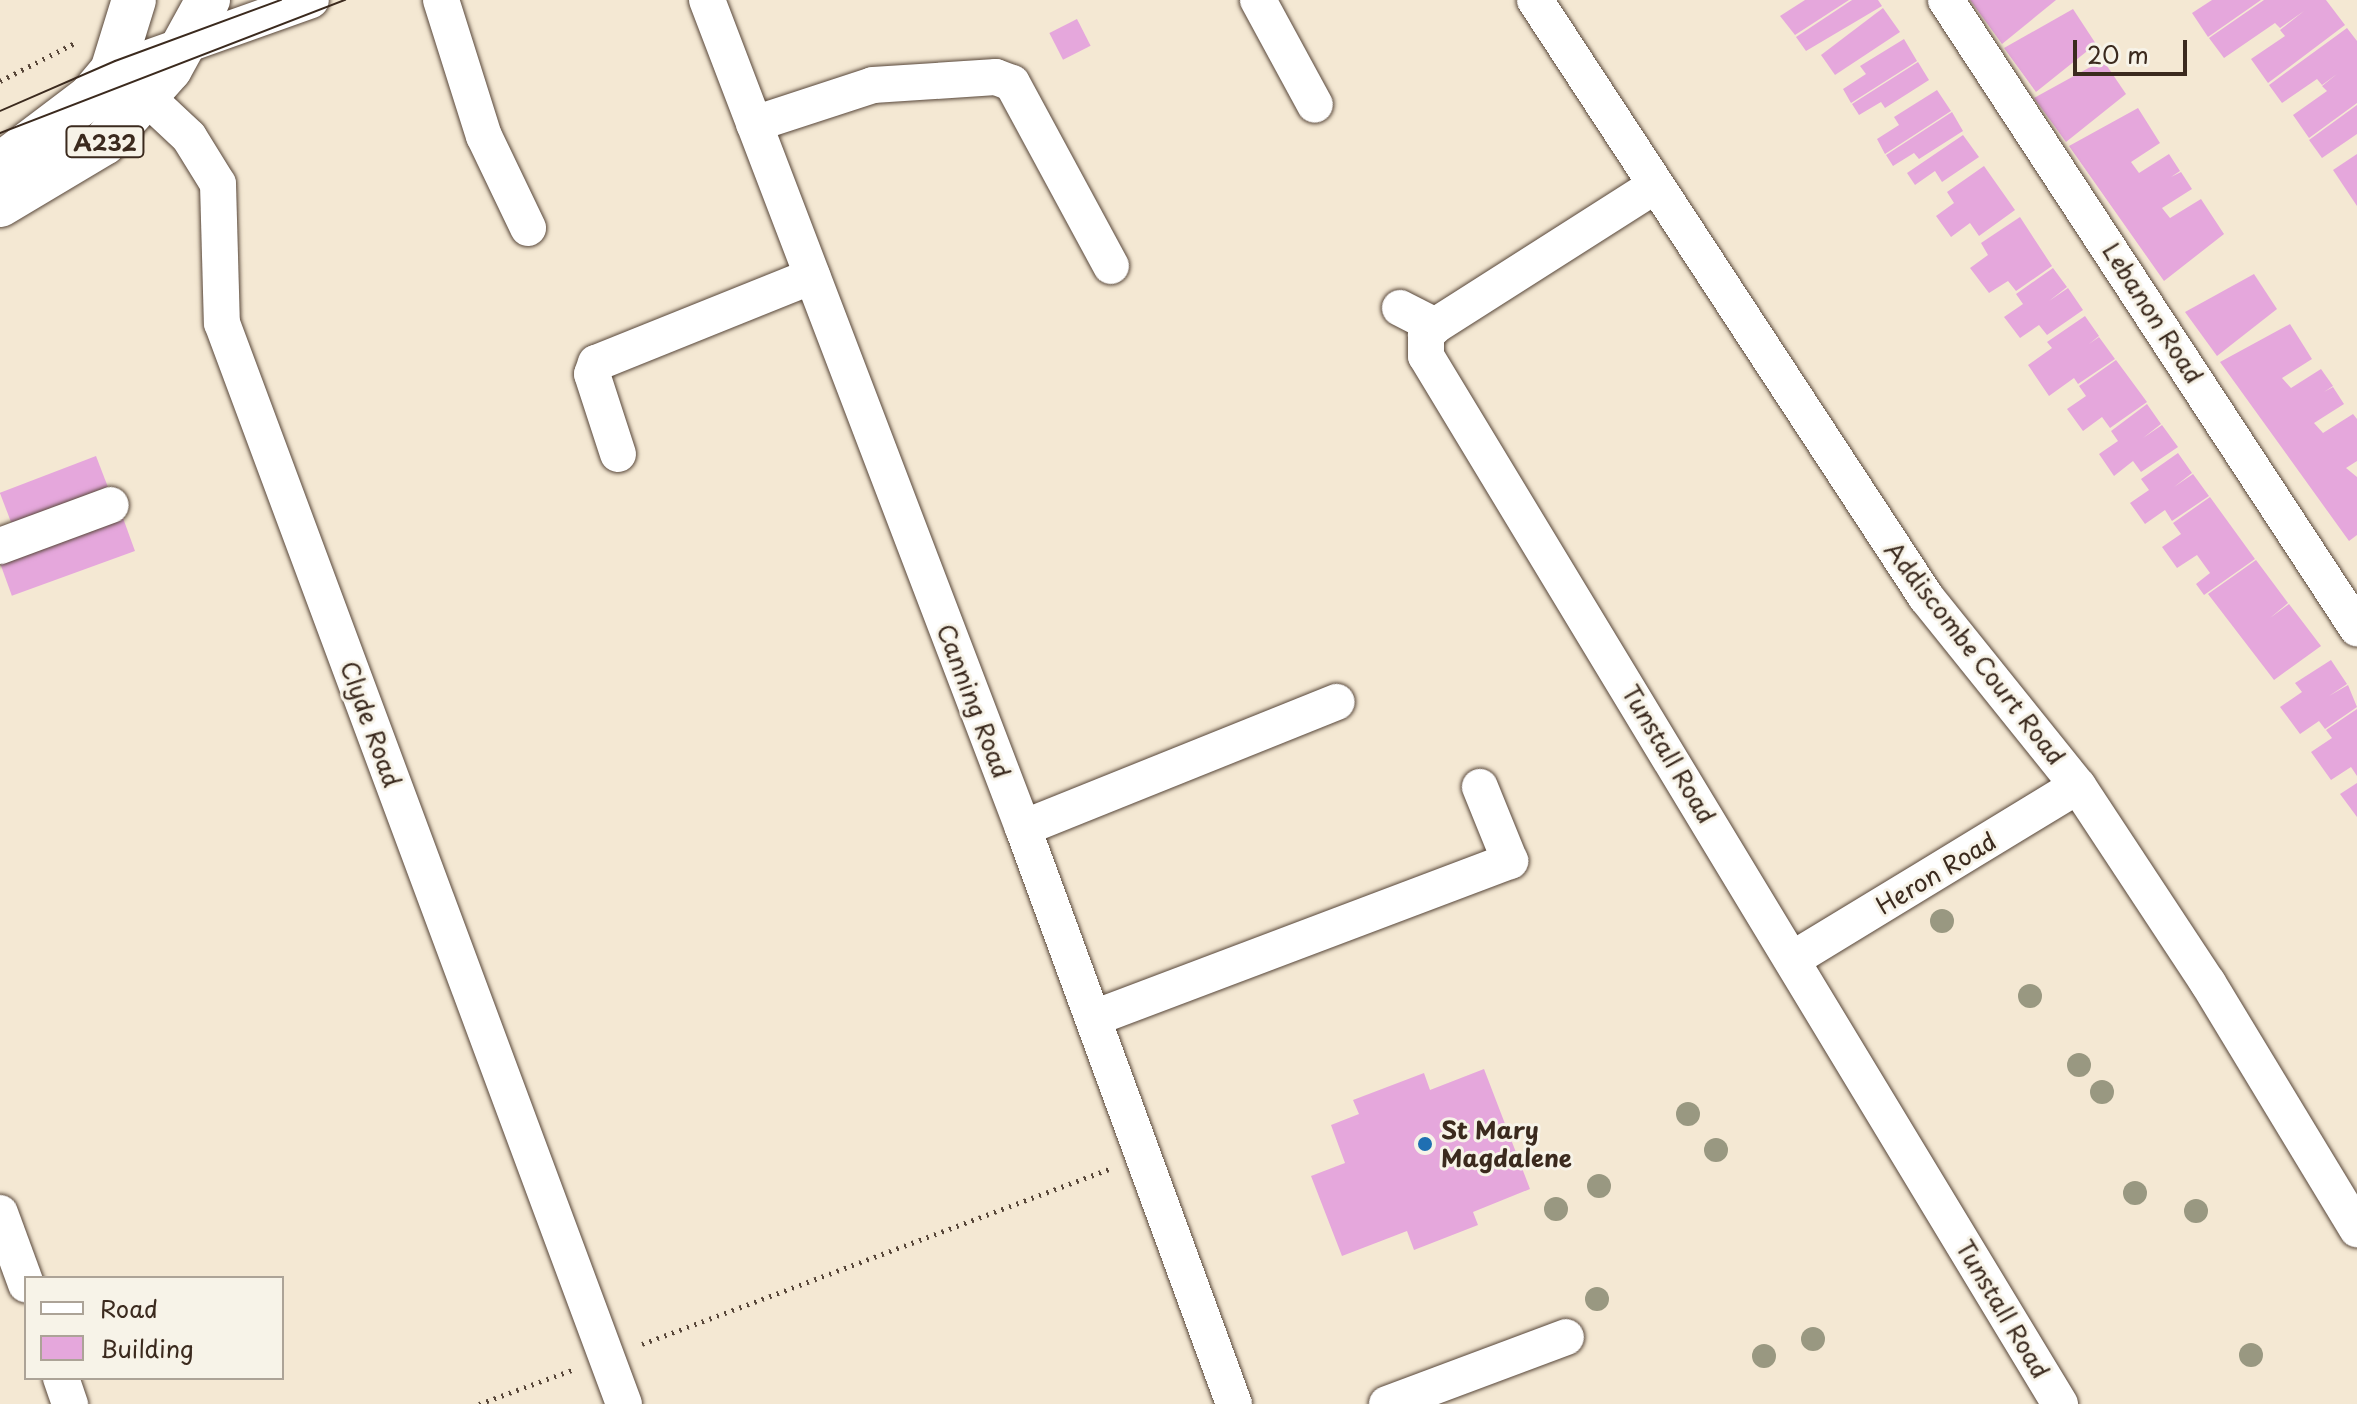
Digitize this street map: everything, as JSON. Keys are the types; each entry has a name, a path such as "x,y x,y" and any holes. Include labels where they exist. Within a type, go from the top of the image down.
{"highway":[{"name":"A232","path":"0,165 90,97 112,71 134,0"},
{"name":"A232","path":"0,205 78,162 148,97 183,49 208,0"}],"street":[{"path":"112,71 183,49 311,0"},
{"path":"441,0 484,136 528,228"},
{"name":"Canning Road","path":"707,0 1023,828 1234,1404"},
{"path":"1258,0 1315,105"},
{"name":"Addiscombe Court Road","path":"1535,0 1653,187 1926,597 2078,786 2208,983 2357,1229"},
{"name":"Lebanon Road","path":"1946,0 2346,584 2357,628"},
{"name":"Clyde Road","path":"112,71 148,97 200,151 218,184 222,323 624,1404"},
{"path":"754,124 873,85 996,77 1012,83 1111,266"},
{"path":"1400,308 1435,326 1653,187"},
{"path":"618,454 592,374 596,363 812,276"},
{"name":"Tunstall Road","path":"1435,326 1426,335 1426,356 2060,1404"},
{"path":"0,546 111,505"},
{"path":"1023,828 1337,702"},
{"name":"Heron Road","path":"1793,959 2078,786"},
{"path":"1094,1018 1510,861 1480,787"},
{"path":"0,1213 24,1279"},
{"path":"1387,1404 1566,1337"},
{"path":"62,1380 70,1404"}],"path":[{"path":"0,81 70,49 81,28"},
{"path":"479,1404 1144,1156"}],"building":[{"path":"1805,0 1849,0 1795,35 1780,16"},
{"path":"1852,0 1878,0 1882,6 1806,51 1796,37"},
{"path":"1970,0 2056,0 2002,44"},
{"path":"2212,0 2261,0 2208,37 2192,13"},
{"path":"2264,0 2326,0 2345,25 2268,83 2251,59 2285,36 2280,30 2304,11 2280,28 2275,23 2224,58 2209,38"},
{"path":"1883,8 1900,32 1835,75 1821,55"},
{"path":"2073,9 2096,44 2036,92 2004,48"},
{"path":"1077,19 1091,46 1063,60 1049,33"},
{"path":"2347,28 2357,41 2357,103 2309,138 2293,115 2327,91 2322,86 2337,74 2322,85 2317,79 2282,103 2269,85"},
{"path":"1904,39 1917,61 1851,103 1843,89 1866,74 1860,66"},
{"path":"2103,60 2126,94 2066,142 2034,98"},
{"path":"1918,62 1929,80 1885,108 1881,102 1859,115 1852,104"},
{"path":"1937,90 1951,111 1885,154 1877,139 1899,125 1894,117"},
{"path":"2357,105 2357,134 2322,158 2309,140"},
{"path":"2138,108 2160,143 2131,162 2139,173 2169,154 2180,171 2171,177 2181,172 2192,189 2162,208 2170,218 2201,199 2224,234 2164,281 2069,146"},
{"path":"1952,112 1963,131 1919,159 1914,153 1893,166 1886,155"},
{"path":"1963,135 1979,157 1942,182 1935,171 1915,185 1907,173"},
{"path":"2357,154 2357,206 2333,170"},
{"path":"1984,166 2015,210 1979,236 1970,223 1951,237 1936,216 1954,203 1947,192"},
{"path":"2020,217 2052,266 2016,291 2008,281 1989,293 1970,268 1988,255 1981,243"},
{"path":"2053,268 2067,287 2049,301 2068,288 2083,310 2047,335 2039,325 2020,338 2004,317 2023,304 2016,294"},
{"path":"2254,274 2277,309 2217,356 2185,312"},
{"path":"2085,316 2099,336 2089,344 2099,337 2115,359 2078,384 2074,378 2049,396 2028,365 2052,348 2047,342"},
{"path":"2290,324 2312,359 2282,378 2291,388 2321,369 2333,386 2324,392 2333,387 2344,404 2314,423 2323,433 2353,414 2357,419 2357,461 2346,468 2357,477 2357,535 2349,541 2220,362"},
{"path":"2116,360 2147,402 2110,428 2102,417 2083,431 2067,409 2086,396 2079,386"},
{"path":"2147,404 2161,424 2143,438 2162,425 2178,447 2141,472 2133,461 2114,476 2099,454 2118,441 2111,431"},
{"path":"2178,453 2192,473 2174,487 2193,474 2209,496 2172,521 2165,510 2145,524 2130,503 2149,490 2141,479"},
{"path":"96,456 108,487 12,524 0,493"},
{"path":"2210,497 2255,559 2204,595 2196,584 2210,573 2197,555 2177,568 2162,547 2181,534 2173,523"},
{"path":"123,518 135,551 12,596 0,563"},
{"path":"2256,560 2288,603 2270,618 2289,604 2321,646 2274,680 2208,594"},
{"path":"2331,660 2347,684 2329,696 2348,685 2357,707 2325,729 2319,721 2300,734 2280,707 2302,692 2295,683"},
{"path":"2357,709 2357,776 2351,767 2331,780 2311,752 2332,738 2326,730"},
{"path":"2357,783 2357,817 2340,794"},
{"name":"St Mary Magdalene","path":"1484,1069 1530,1189 1473,1212 1478,1225 1414,1250 1407,1231 1342,1256 1311,1176 1345,1163 1331,1125 1359,1114 1353,1100 1424,1073 1430,1090"}],"tram line":[{"path":"0,111 115,61 281,0"},
{"path":"0,133 345,0"}],"place":[{"name":"St Mary Magdalene","path":"1425,1144"}]}
